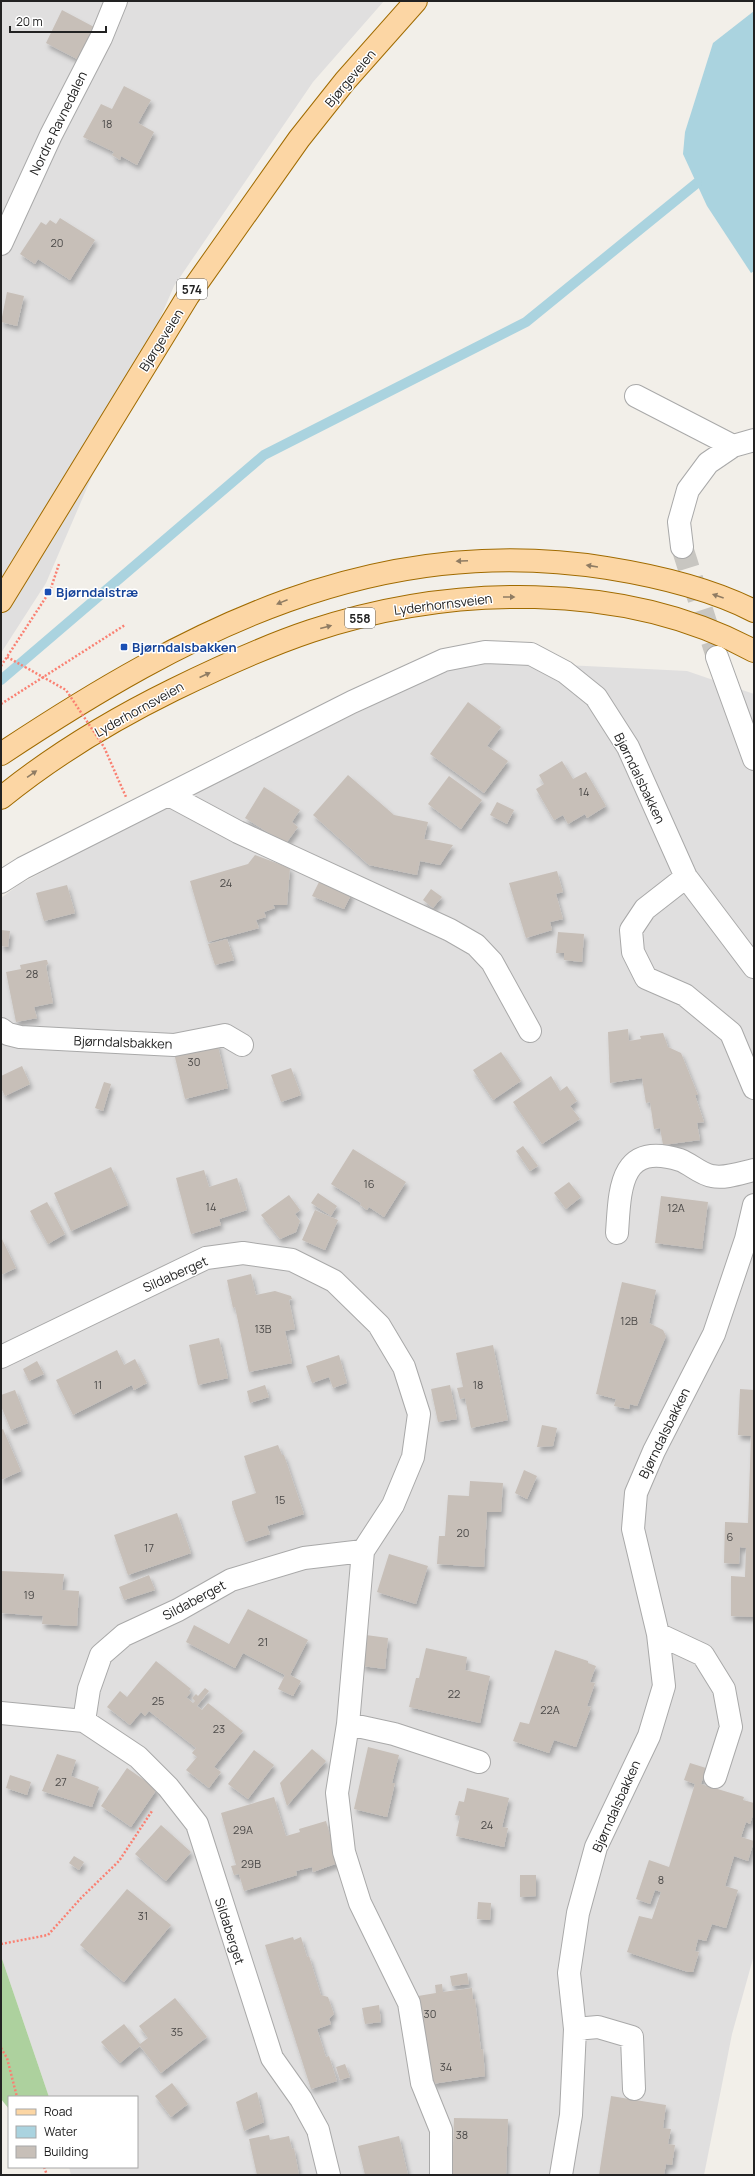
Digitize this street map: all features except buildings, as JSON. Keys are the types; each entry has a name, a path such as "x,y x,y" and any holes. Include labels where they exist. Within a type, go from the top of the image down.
{"main road":[{"name":"Bjørgeveien","path":"1,601 188,296 299,139 345,81 416,1"},
{"path":"1,754 47,723 125,677 166,654 232,623 294,597 339,582 399,569 448,562 504,559 568,562 628,572 686,585 741,604 754,611"},
{"name":"Lyderhornsveien","path":"1,798 68,750 127,713 193,680 250,654 312,631 371,614 442,602 490,598 566,599 631,607 694,625 754,651"}],"street":[{"name":"Nordre Ravnedalen","path":"1,244 51,135 101,38 116,1"},
{"path":"636,396 733,446"},
{"path":"682,547 678,522 688,490 708,463 733,446 754,440"},
{"name":"Bjørndalsbakken","path":"1,882 23,868 352,702 444,660 485,652 531,654 565,672 596,697 628,747 686,877 754,967"},
{"path":"717,657 754,758"},
{"path":"169,795 238,832 450,930 476,945 492,962 530,1031"},
{"path":"686,877 645,909 632,930 633,952 646,978 685,995 731,1033 754,1088"},
{"name":"Bjørndalsbakken","path":"1,1029 8,1034 20,1037 174,1045 225,1035 242,1046"},
{"path":"617,1233 620,1197 624,1176 629,1167 639,1159 671,1158 685,1162 700,1172 713,1177 730,1176 754,1170"},
{"name":"Bjørndalsbakken","path":"561,2175 571,2115 575,2029 569,1973 578,1913 596,1847 649,1736 664,1686 658,1634 632,1529 636,1493 654,1451 714,1334 750,1242 754,1205"},
{"name":"Sildaberget","path":"1,1357 206,1258 243,1253 292,1260 334,1280 379,1325 404,1367 418,1414 413,1457 392,1505 363,1551 348,1724 337,1793 344,1852 360,1903 409,2003 422,2083 441,2130 440,2175"},
{"name":"Sildaberget","path":"84,1721 89,1689 101,1655 124,1635 178,1610 231,1580 304,1558 363,1551"},
{"path":"658,1634 703,1655 724,1689 731,1727 715,1777"},
{"name":"Sildaberget","path":"1,1713 84,1721 138,1757 168,1787 197,1824 272,2058 301,2099 318,2130 329,2175"},
{"path":"348,1724 394,1734 479,1762"},
{"path":"575,2029 598,2027 632,2038 634,2089"}],"path":[{"path":"1,666 50,591 59,561"},
{"path":"1,704 125,625"},
{"path":"7,657 66,690 104,748 126,797"},
{"path":"1,1944 48,1935 81,1898 119,1861 168,1787"},
{"path":"1,2048 8,2058 17,2096"}],"shaded area":[{"path":"1,1 384,1 313,82 174,286 46,583 1,653"},
{"path":"480,663 525,663 687,671 754,694 754,1955 732,2034 704,2175 71,2175 69,2168 138,2168 138,2096 49,2096 1,1956 1,898 20,884 175,801 446,670"}],"green space":[{"path":"1,1956 49,2096 8,2096 8,2108 1,2099"}],"water":[{"path":"754,11 754,271 751,273 707,206 683,154 685,132 713,43"}],"waterway":[{"path":"1,680 264,455 526,322 697,183"}],"tunnel":[{"path":"682,547 717,657"}],"place":[{"name":"Bjørndalstræ","path":"48,592"},
{"name":"Bjørndalsbakken","path":"124,647"}]}
